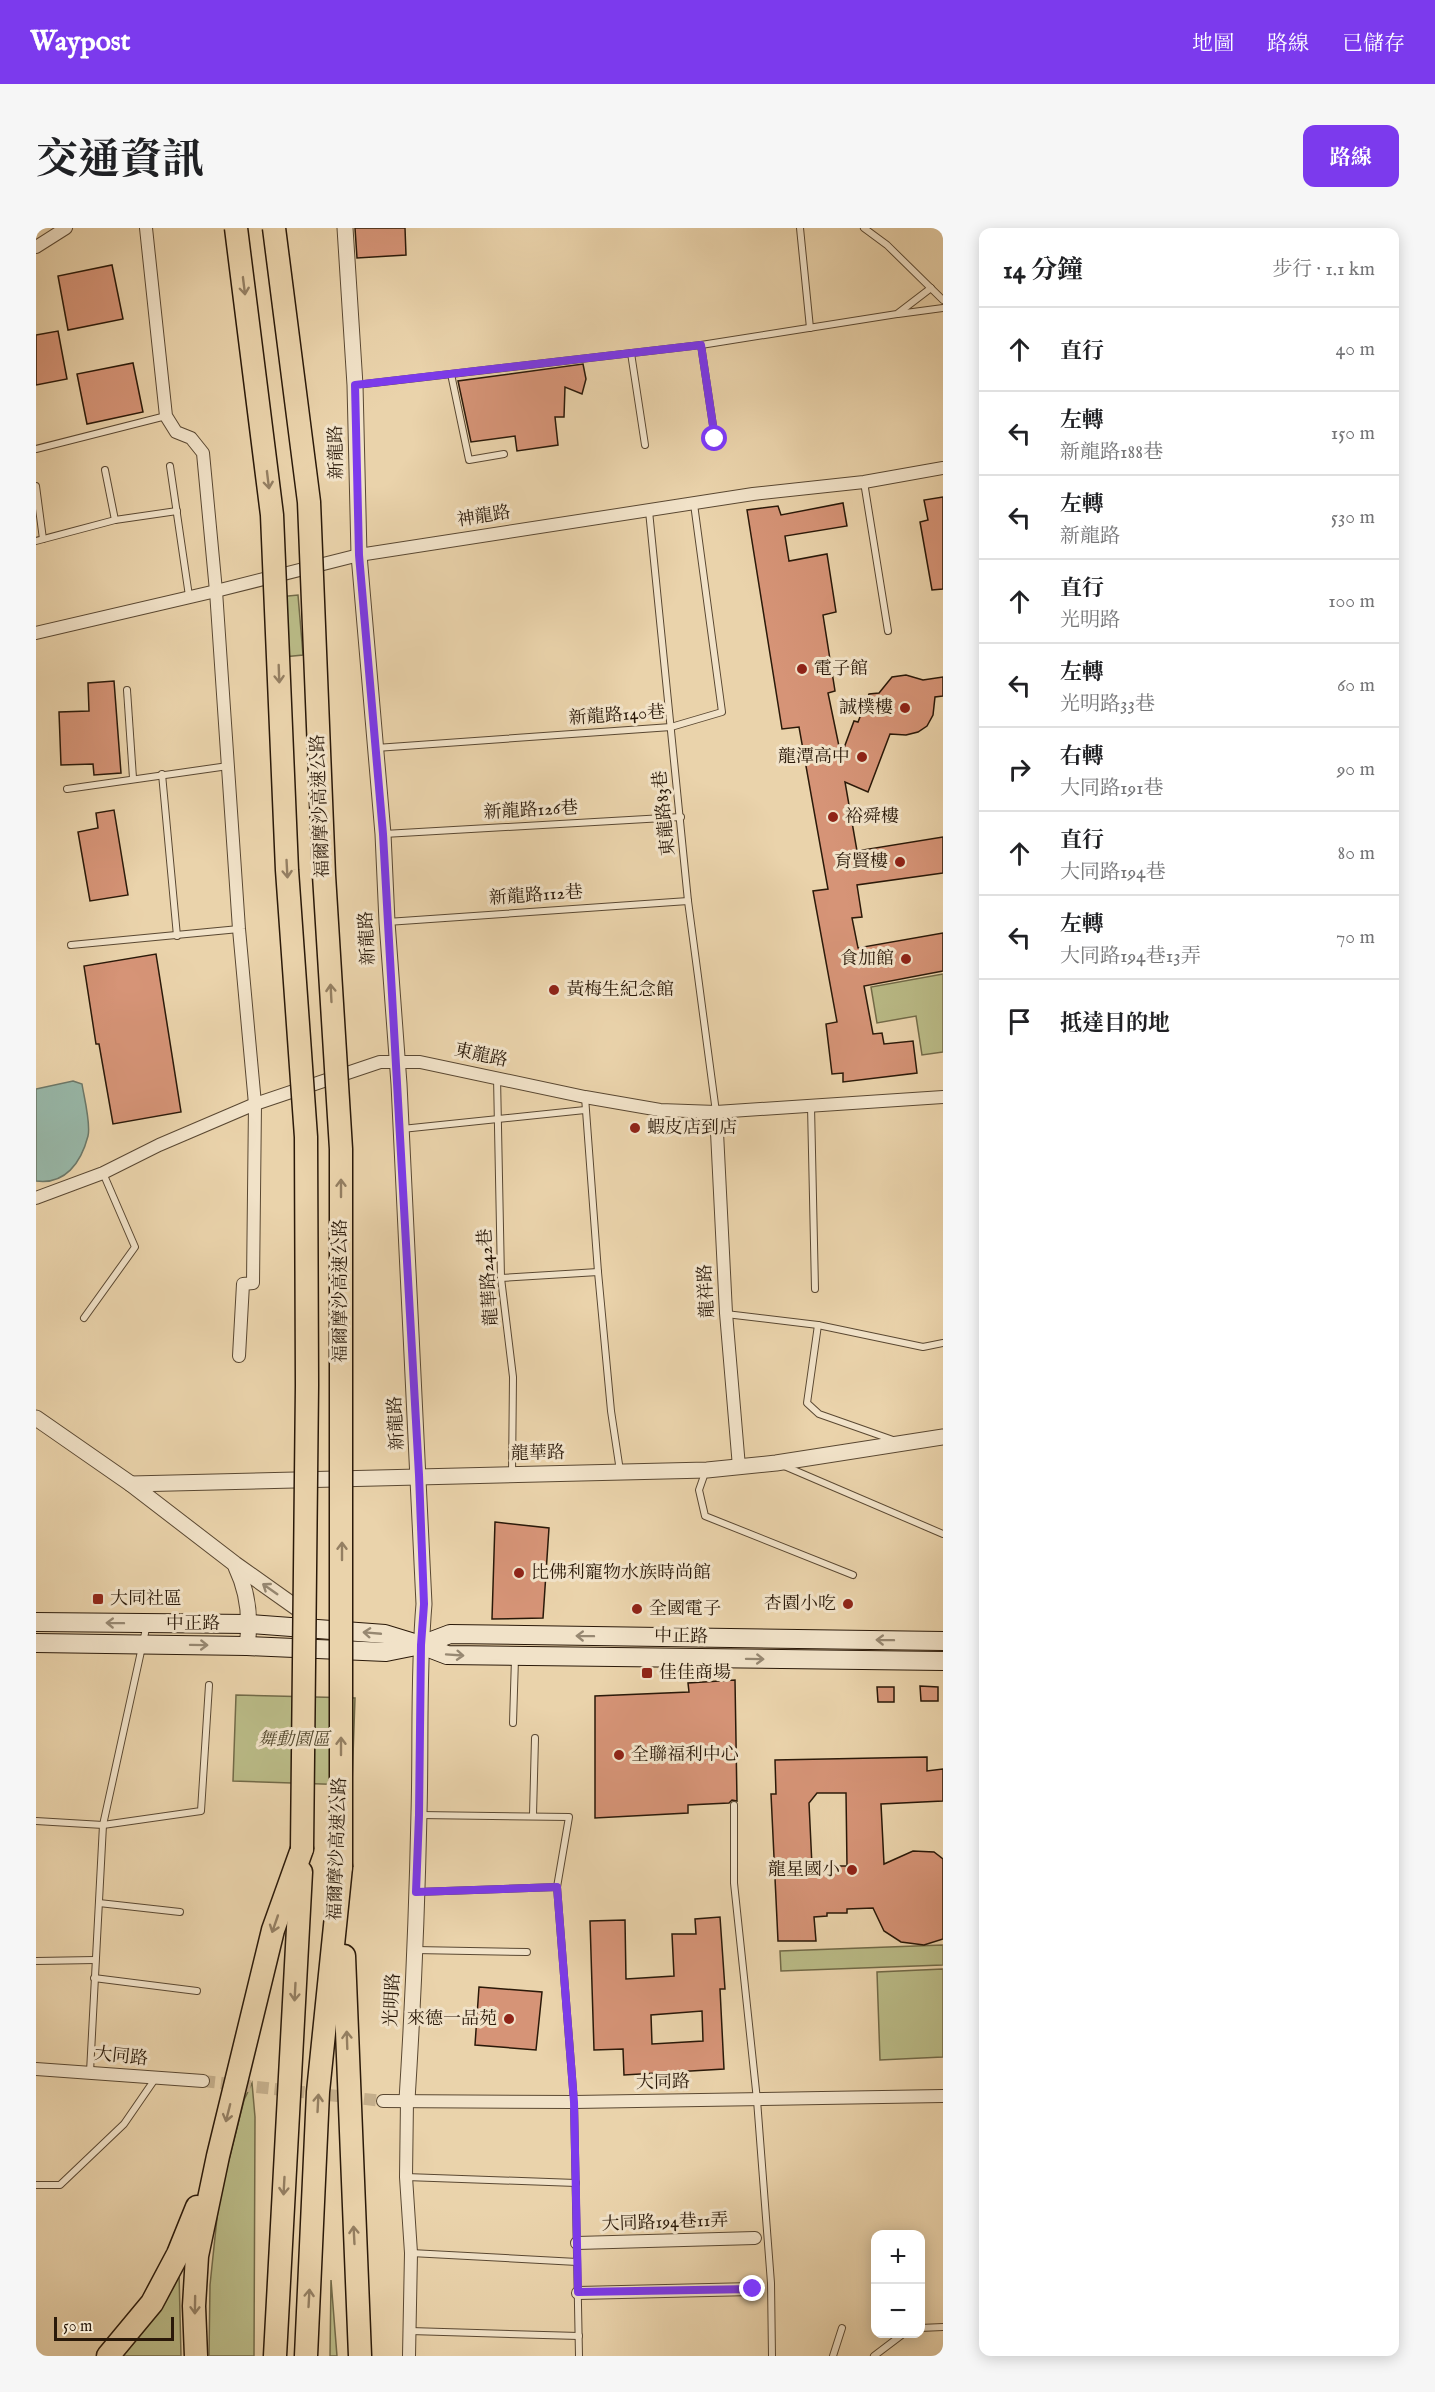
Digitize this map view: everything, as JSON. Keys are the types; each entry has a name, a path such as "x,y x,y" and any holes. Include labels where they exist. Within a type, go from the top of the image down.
{"highway":[{"name":"福爾摩沙高速公路","path":"236,228 272,515 287,870 306,1137 307,1385 302,1849 275,2356"},
{"name":"福爾摩沙高速公路","path":"274,228 309,502 324,875 341,1149 341,1867 318,2092 306,2356"},
{"path":"196,2356 194,2306 197,2256 218,2156 273,1930 302,1849"},
{"path":"341,1867 360,2356"},
{"path":"108,2356 152,2303 178,2254 218,2156"}],"main road":[{"name":"中正路","path":"36,1622 250,1624 312,1628 386,1634 447,1655 943,1661"},
{"name":"中正路","path":"36,1643 247,1646 386,1652 421,1645 450,1634 943,1641"},
{"path":"609,1658 610,1636"}],"street":[{"path":"36,247 66,228"},
{"path":"146,228 166,416 176,432 191,438 203,453 216,591 239,928 255,1104 253,1282 243,1284 239,1356"},
{"name":"新龍路","path":"345,228 355,385 359,555 383,834 401,1129 419,1475 424,1604 421,1645"},
{"name":"神龍路","path":"36,633 359,555 753,494 864,482 943,468"},
{"name":"東龍路","path":"36,1198 103,1173 159,1145 255,1104 380,1062 420,1062 497,1077 585,1103 660,1110 716,1112 943,1097"},
{"name":"龍祥路","path":"716,1112 726,1313 739,1467"},
{"path":"36,1418 131,1484 235,1564 304,1613 312,1628 312,1649"},
{"name":"龍華路","path":"131,1484 419,1475 706,1470 776,1463 943,1437"},
{"path":"235,1564 244,1583 250,1624 247,1646"},
{"name":"光明路","path":"409,2356 411,2253 406,2177 407,2100 415,1950 421,1645"},
{"name":"大同路","path":"36,2069 202,2081"},
{"name":"大同路","path":"384,2101 574,2102 943,2096"},
{"name":"大同路194巷11弄","path":"577,2244 754,2238"},
{"path":"578,2292 753,2289"}],"lane":[{"path":"800,228 810,328"},
{"path":"864,228 887,245 943,300"},
{"path":"897,314 931,288"},
{"path":"355,385 701,345 943,308"},
{"path":"701,345 715,439"},
{"path":"631,353 645,445"},
{"path":"451,374 469,460 504,454"},
{"path":"36,449 166,416"},
{"path":"171,466 189,596"},
{"path":"105,470 116,520"},
{"path":"864,482 888,631"},
{"path":"36,486 40,540 116,520 177,511"},
{"name":"新龍路140巷","path":"375,748 672,727 722,711 694,504"},
{"name":"東龍路83巷","path":"649,511 688,901 716,1112"},
{"path":"127,690 132,778"},
{"path":"67,789 228,766"},
{"path":"162,774 177,936"},
{"name":"新龍路126巷","path":"383,834 681,818"},
{"name":"新龍路112巷","path":"387,922 688,901"},
{"path":"70,945 239,928"},
{"name":"龍華路242巷","path":"497,1077 501,1278 513,1377 512,1474"},
{"path":"401,1129 498,1120 585,1103 611,1411 620,1472"},
{"path":"811,1106 815,1288"},
{"path":"84,1318 135,1247 103,1173"},
{"path":"501,1278 598,1272"},
{"path":"726,1313 818,1325 923,1347 943,1343"},
{"path":"818,1325 807,1403 819,1413 901,1443"},
{"path":"776,1463 943,1534"},
{"path":"706,1470 699,1490 705,1516 852,1575"},
{"path":"90,2072 103,1825 147,1624"},
{"path":"513,1723 515,1657"},
{"path":"36,1821 103,1825 201,1811 210,1685"},
{"path":"533,1815 535,1738"},
{"path":"734,1805 734,1883 758,2100 771,2283 772,2356"},
{"path":"419,1815 569,1817 557,1887 574,2102 579,2356"},
{"path":"416,1892 557,1887"},
{"path":"99,1903 180,1912"},
{"path":"415,1950 527,1952"},
{"path":"36,1961 95,1960"},
{"path":"94,1978 197,1991"},
{"path":"36,2185 60,2186 124,2124 155,2079"},
{"path":"406,2177 576,2183"},
{"path":"411,2253 577,2262"},
{"path":"925,2328 943,2327"},
{"path":"832,2356 842,2328"},
{"path":"409,2331 579,2336"},
{"path":"874,2356 898,2338"}],"green space":[{"path":"298,595 303,655 273,658 268,598"},
{"path":"943,974 943,1052 922,1055 916,1016 877,1023 871,987"},
{"name":"舞動園區","path":"236,1695 355,1698 352,1785 233,1781"},
{"path":"943,1945 943,1965 781,1971 780,1951"},
{"path":"943,1969 943,2057 880,2060 877,1972"},
{"path":"252,2083 255,2117 254,2356 209,2356 210,2285 219,2199 244,2100"},
{"path":"179,2272 181,2356 123,2356 154,2314"},
{"path":"331,2280 337,2356 330,2356"}],"shaded area":[{"path":"73,1081 82,1084 86,1103 89,1131 85,1146 76,1163 63,1176 46,1181 36,1181 36,1089"}],"building":[{"path":"355,228 405,228 406,255 357,258"},
{"path":"112,265 123,319 68,330 58,276"},
{"path":"58,331 67,379 36,385 36,335"},
{"path":"133,363 143,412 87,424 77,374"},
{"path":"583,364 586,379 582,394 565,387 564,417 555,417 558,445 517,451 515,436 471,442 458,381"},
{"path":"943,497 943,589 932,590 920,522 928,520 924,500"},
{"path":"843,503 847,526 785,536 789,561 827,554 836,612 823,615 835,691 828,693 841,756 854,721 858,722 869,694 879,693 892,677 906,675 923,680 943,677 943,696 935,697 933,715 927,726 918,732 906,735 890,734 868,792 845,782 857,851 943,837 943,873 857,885 862,917 852,918 858,948 943,933 943,971 864,986 873,1034 882,1033 884,1044 913,1041 917,1073 843,1082 843,1073 832,1074 826,1024 837,1022 813,891 828,889 799,727 782,729 747,510 778,506 781,515"},
{"path":"114,681 121,773 94,775 93,764 61,765 59,712 89,711 88,683"},
{"path":"114,810 128,895 90,901 78,832 98,828 96,813"},
{"path":"156,954 181,1112 113,1124 99,1044 96,1044 84,966"},
{"name":"比佛利寵物水族時尚館","path":"495,1522 549,1528 543,1618 492,1619"},
{"path":"735,1680 737,1801 688,1805 688,1813 595,1818 595,1696 689,1692 688,1683"},
{"path":"920,1686 938,1687 938,1701 921,1701"},
{"path":"877,1687 894,1687 894,1702 878,1702"},
{"path":"927,1757 927,1771 943,1769 943,1801 881,1804 884,1864 913,1851 934,1852 943,1859 943,1939 924,1945 901,1942 884,1931 873,1908 847,1909 847,1913 827,1913 827,1916 814,1917 816,1941 778,1941 771,1794 776,1794 775,1760","holes":["817,1793 846,1793 847,1866 812,1866 809,1803"]},
{"path":"720,1917 725,1989 720,1989 724,2069 624,2075 623,2049 594,2050 590,1921 625,1920 626,1979 674,1976 672,1934 696,1934 695,1919","holes":["702,2011 703,2041 652,2044 651,2015"]},
{"name":"來德一品苑","path":"479,1987 542,1992 536,2050 475,2045"}],"tunnel":[{"path":"203,2081 383,2101"}],"place":[{"name":"電子館","path":"802,669"},
{"name":"誠樸樓","path":"905,708"},
{"name":"龍潭高中","path":"862,757"},
{"name":"裕舜樓","path":"833,817"},
{"name":"育賢樓","path":"900,862"},
{"name":"食加館","path":"906,959"},
{"name":"黃梅生紀念館","path":"554,990"},
{"name":"蝦皮店到店","path":"635,1128"},
{"name":"比佛利寵物水族時尚館","path":"519,1573"},
{"name":"大同社區","path":"98,1599"},
{"name":"杏園小吃","path":"848,1604"},
{"name":"全國電子","path":"637,1609"},
{"name":"佳佳商場","path":"647,1673"},
{"name":"全聯福利中心","path":"619,1755"},
{"name":"龍星國小","path":"852,1870"},
{"name":"來德一品苑","path":"509,2019"}],"route":[{"path":"715,439 701,345 355,385 359,555 383,834 399,1084 419,1475 424,1604 421,1645 416,1892 557,1887 574,2102 578,2292 753,2289"}]}
